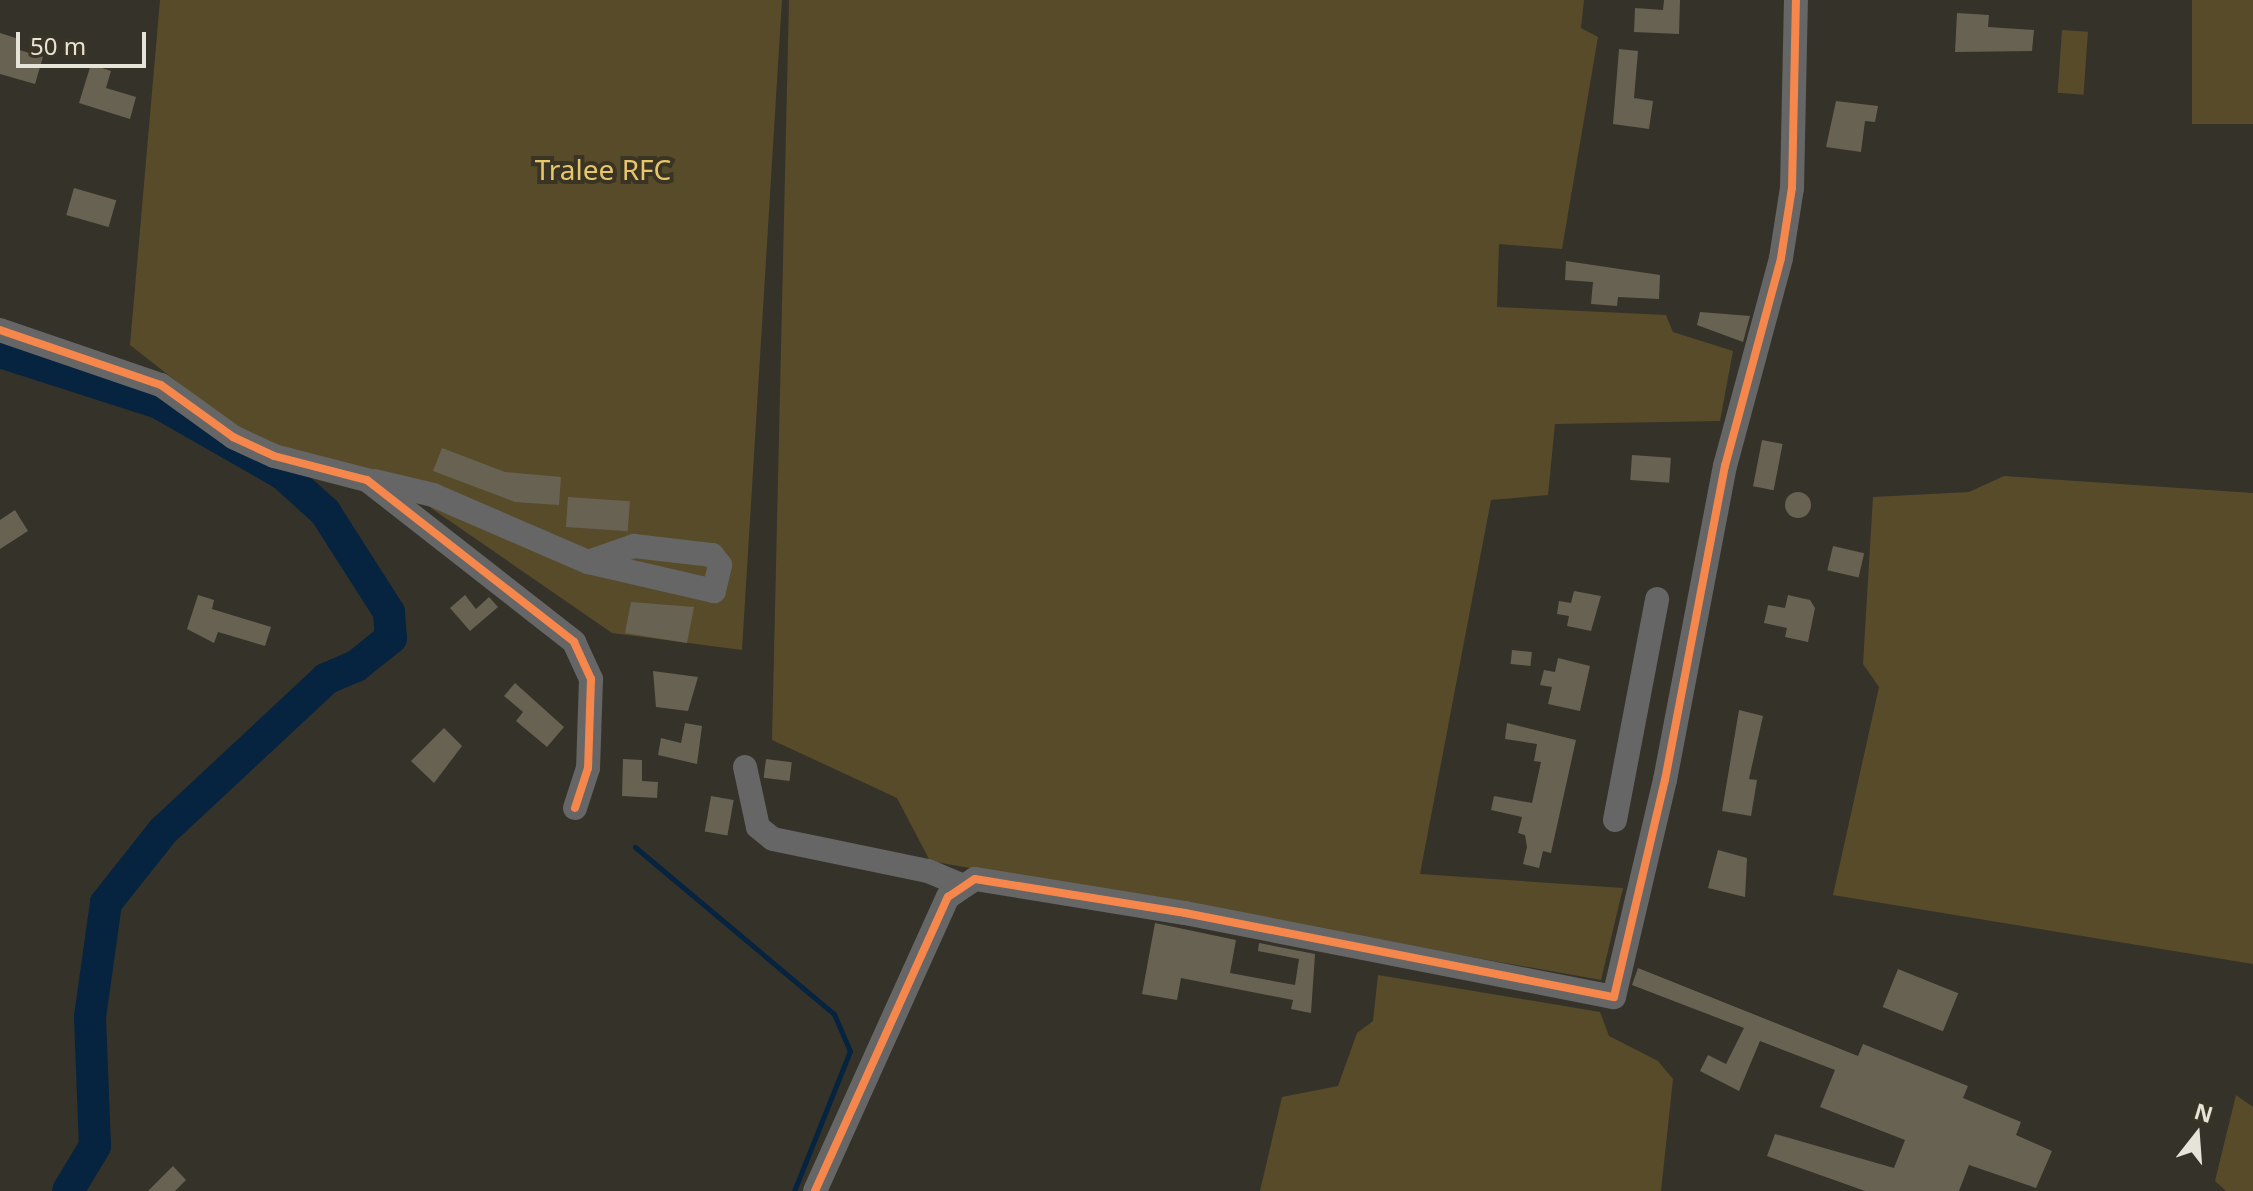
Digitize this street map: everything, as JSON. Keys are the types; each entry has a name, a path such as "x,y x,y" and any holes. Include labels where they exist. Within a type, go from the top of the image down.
{"street":[{"path":"745,767 758,827 773,839 928,871 959,884 975,879 1185,913 1614,997 1668,765 1728,451 1781,258 1792,188 1796,0"},
{"path":"0,330 161,385 233,437 274,456 433,495 588,562"},
{"path":"367,480 574,642 586,661 588,768 575,808"},
{"path":"1615,820 1657,599"},
{"path":"1627,757 1668,765"},
{"path":"815,1191 959,884"}],"green space":[{"name":"Tralee RFC","path":"160,0 782,0 742,650 612,633 431,508 431,489 254,442 130,345"},
{"path":"789,0 1584,0 1581,28 1598,37 1562,249 1499,244 1497,307 1666,315 1673,332 1733,351 1720,421 1555,424 1548,495 1491,500 1420,874 1623,888 1601,980 930,861 897,798 772,740"},
{"path":"2192,0 2253,0 2253,124 2192,124"},
{"path":"2062,30 2088,32 2084,95 2058,93"},
{"path":"2004,476 2253,493 2253,964 1833,895 1879,687 1863,664 1873,497 1969,492"},
{"path":"1378,975 1600,1012 1609,1036 1658,1061 1673,1079 1661,1191 1260,1191 1282,1097 1338,1086 1357,1033 1373,1021"},
{"path":"2236,1095 2253,1107 2253,1191 2226,1191 2215,1181"}],"building":[{"path":"1664,0 1680,0 1679,34 1634,32 1635,8 1663,10"},
{"path":"1957,13 1989,15 1988,27 2034,30 2032,51 1955,52"},
{"path":"0,33 19,39 16,49 43,57 35,84 0,74"},
{"path":"1619,49 1638,51 1634,98 1653,101 1649,129 1613,124"},
{"path":"91,64 111,71 106,88 136,97 130,119 79,103"},
{"path":"1836,101 1878,106 1875,122 1865,121 1861,152 1826,147"},
{"path":"74,188 116,200 109,227 66,215"},
{"path":"1566,261 1660,275 1659,299 1618,297 1617,306 1591,304 1593,282 1565,280"},
{"path":"1700,312 1750,316 1743,342 1697,325"},
{"path":"1762,440 1783,444 1774,490 1753,486"},
{"path":"442,448 505,472 561,477 559,505 515,502 433,471"},
{"path":"1632,455 1671,458 1669,483 1630,480"},
{"path":"1798,492 1807,496 1811,505 1807,514 1798,518 1789,514 1785,505 1789,496"},
{"path":"568,497 630,501 628,531 566,527"},
{"path":"15,510 28,531 0,549 0,520"},
{"path":"1833,546 1864,553 1859,578 1827,570"},
{"path":"1574,591 1601,596 1591,631 1567,626 1569,616 1557,614 1559,601 1571,603"},
{"path":"198,595 214,600 212,609 271,627 265,646 218,632 214,643 187,629"},
{"path":"465,595 476,609 489,597 498,607 470,631 450,608"},
{"path":"1788,595 1810,600 1815,608 1808,642 1785,637 1787,628 1764,623 1768,605 1785,608"},
{"path":"631,602 694,607 687,643 625,633"},
{"path":"1512,650 1532,652 1530,666 1511,664"},
{"path":"1558,658 1590,666 1580,711 1548,704 1552,687 1540,685 1544,670 1555,672"},
{"path":"653,671 698,677 688,711 656,707"},
{"path":"515,683 564,727 547,747 516,721 523,712 504,696"},
{"path":"1739,710 1763,716 1749,779 1757,780 1751,816 1722,811"},
{"path":"685,723 702,726 697,764 658,755 661,738 681,743"},
{"path":"1507,723 1576,740 1551,853 1543,851 1539,868 1523,864 1527,847 1525,835 1518,833 1522,817 1491,810 1494,796 1532,803 1541,762 1534,761 1537,744 1505,739"},
{"path":"444,728 462,746 434,783 411,761"},
{"path":"623,759 642,760 642,781 658,782 657,798 622,796"},
{"path":"766,759 792,762 789,781 764,778"},
{"path":"711,796 734,800 727,835 705,831"},
{"path":"1718,850 1747,858 1745,897 1708,888"},
{"path":"1155,923 1236,940 1230,973 1295,985 1299,959 1258,951 1259,943 1315,954 1311,1013 1291,1009 1293,1000 1181,978 1177,1000 1142,994"},
{"path":"1638,968 1858,1056 1863,1044 1968,1086 1963,1098 2021,1122 2016,1135 2052,1151 2036,1188 1969,1165 1959,1191 1865,1191 1767,1156 1775,1134 1894,1168 1905,1140 1820,1107 1835,1070 1760,1041 1739,1091 1700,1071 1708,1055 1726,1064 1744,1028 1632,985"},
{"path":"1898,969 1958,993 1943,1031 1883,1007"},
{"path":"173,1166 186,1180 175,1191 148,1191"}],"waterway":[{"path":"0,352 159,403 283,474 325,512 389,612 391,638 356,666 326,679 163,831 106,903 90,1017 95,1146 68,1191"},
{"path":"635,847 834,1014 850,1051 794,1191"}],"cycle path":[{"path":"815,1191 948,897 975,879 1185,913 1614,997 1665,780 1725,466 1781,258 1792,188 1796,0"},
{"path":"0,330 161,385 233,437 274,456 367,480 574,642 591,679 588,768 575,808"}]}
